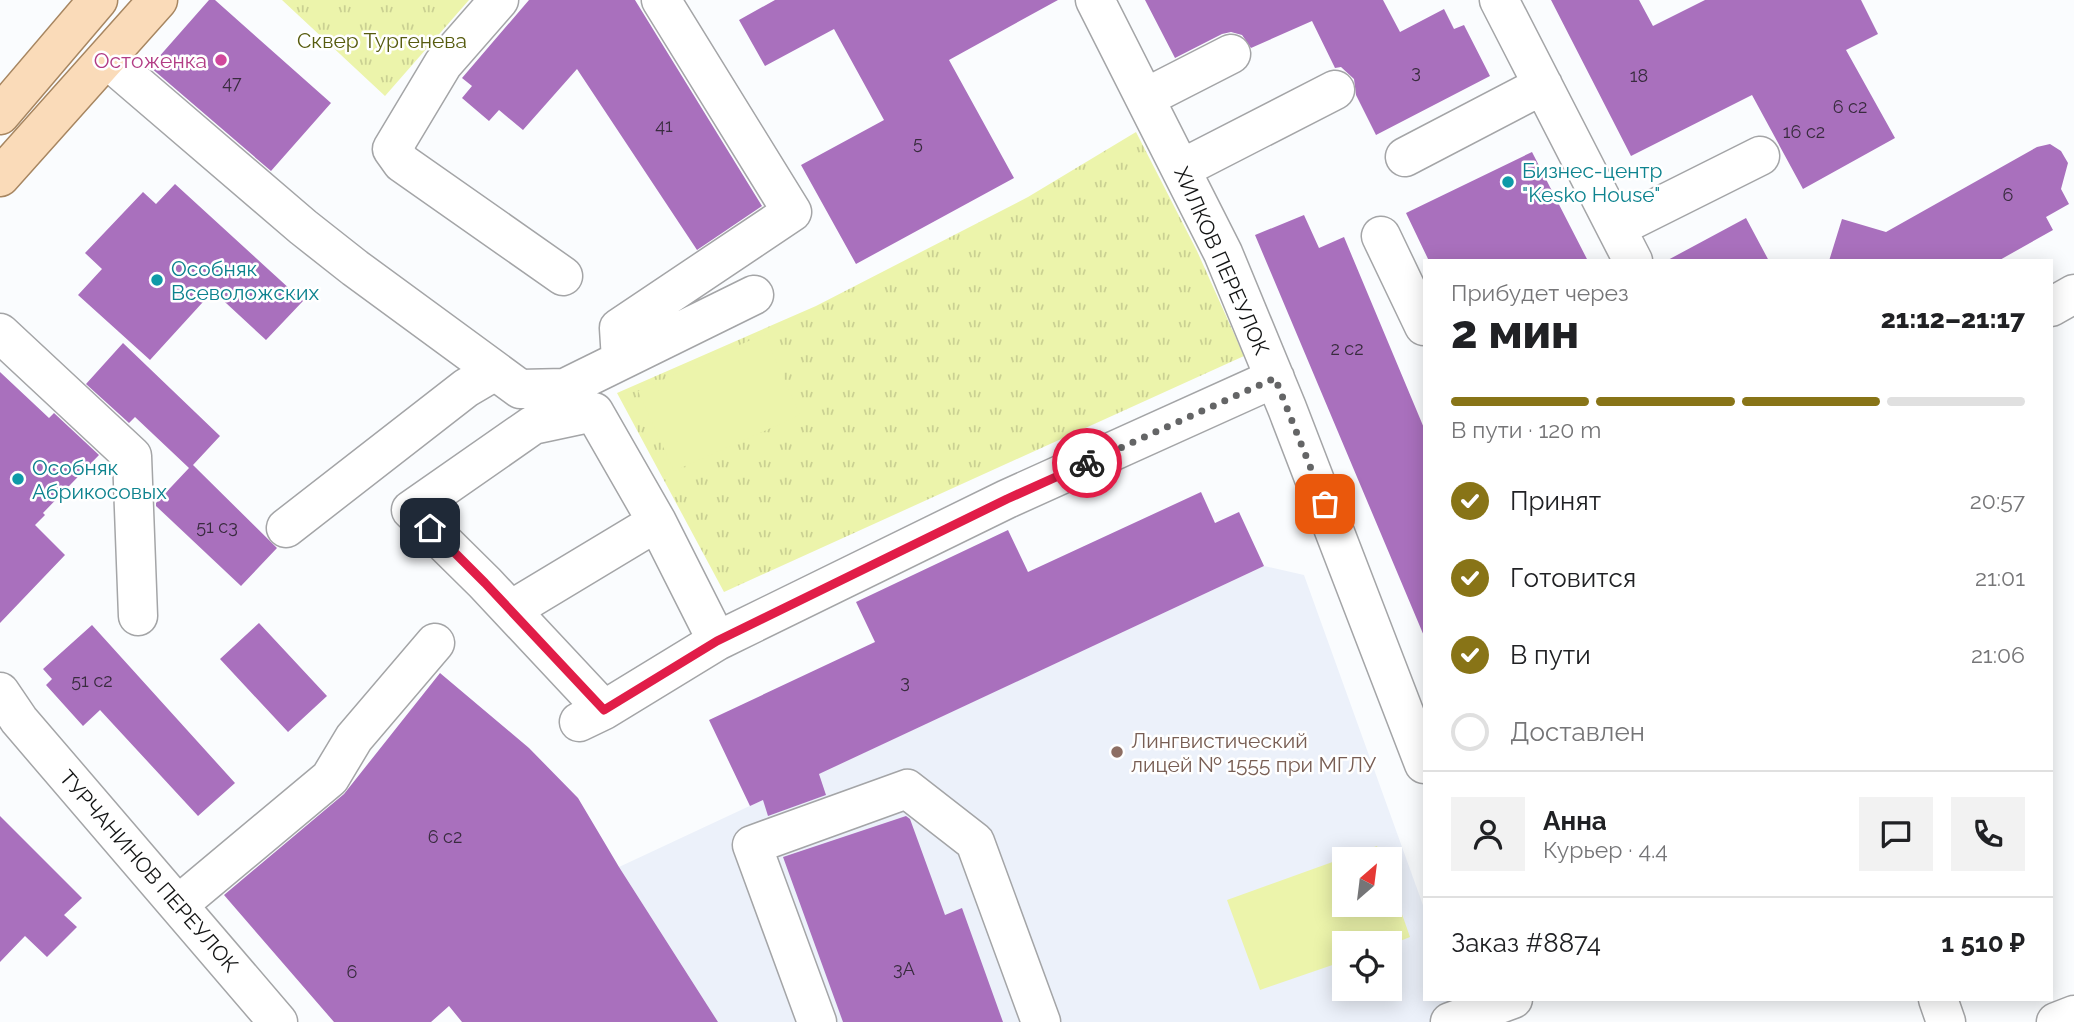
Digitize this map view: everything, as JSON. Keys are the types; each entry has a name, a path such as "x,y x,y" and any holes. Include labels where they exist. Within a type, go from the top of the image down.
{"main road":[{"path":"0,115 98,0"},
{"path":"0,177 158,0"}],"street":[{"path":"499,0 443,64 393,149 402,163 563,276"},
{"path":"621,360 619,328 792,212 661,0"},
{"name":"ХИЛКОВ ПЕРЕУЛОК","path":"1095,0 1223,253 1275,378 1423,761"},
{"path":"1499,0 1625,244 1760,156"},
{"path":"1145,98 1231,54"},
{"path":"107,59 303,227 520,389 565,388 754,295"},
{"path":"1405,157 1543,85"},
{"path":"1181,169 1335,90"},
{"path":"1381,236 1423,324"},
{"path":"2053,306 2074,294"},
{"path":"0,333 132,456 138,616"},
{"path":"286,528 466,387 495,371"},
{"path":"717,641 657,522 594,412 533,425 411,510 511,610 592,716 717,641 1007,499 1275,378"},
{"path":"511,610 657,522"},
{"path":"178,905 330,778 354,738 435,643"},
{"name":"ТУРЧАНИНОВ ПЕРЕУЛОК","path":"6,706 278,1022"},
{"path":"817,1022 752,845 907,789 975,842 1041,1022"},
{"path":"1939,1001 1947,1022"},
{"path":"1450,1022 1523,1006"},
{"path":"2056,1022 2074,1015"}],"shaded area":[{"name":"Лингвистический лицей № 1555 при МГЛУ","path":"1264,566 1304,575 1423,905 1423,1001 1458,1001 1465,1022 718,1022 619,867"}],"green space":[{"name":"Сквер Тургенева","path":"282,0 469,0 385,96"},
{"path":"1136,132 1197,251 1244,356 724,592 617,393 816,306 1028,197"},
{"path":"764,334 800,415 674,471 638,391"},
{"path":"1332,862 1332,917 1402,917 1402,914 1410,937 1402,940 1402,931 1332,931 1332,965 1260,990 1227,900"}],"building":[{"path":"209,0 215,0 331,103 271,171 150,67"},
{"path":"529,0 635,0 762,206 697,250 577,69 523,130 499,110 489,121 462,98 472,86 462,78"},
{"path":"775,0 1058,0 949,60 1014,178 856,264 801,165 884,120 834,29 765,66 739,20"},
{"path":"1145,0 1383,0 1400,32 1444,9 1454,29 1464,25 1490,76 1376,135 1356,95 1354,79 1341,67 1335,68 1312,21 1251,48 1242,35 1231,32 1222,34 1175,58"},
{"path":"1551,0 1639,0 1653,26 1705,0 1861,0 1878,34 1846,50 1895,138 1803,189 1752,95 1631,156"},
{"path":"2050,144 2061,151 2068,163 2061,189 2069,204 2046,217 2053,230 2002,259 1830,259 1842,219 1886,232 2037,147"},
{"name":"Бизнес-центр \"Kesko House\"","path":"1532,152 1587,259 1428,259 1406,213"},
{"name":"Особняк Всеволожских","path":"175,184 303,301 266,340 213,291 150,360 78,295 102,269 85,253 143,192 156,204"},
{"path":"1304,215 1319,248 1344,237 1423,426 1423,634 1255,235"},
{"path":"1746,218 1768,259 1670,259"},
{"path":"123,343 220,436 193,465 277,548 241,586 156,506 189,468 135,417 129,423 86,384"},
{"name":"Особняк Абрикосовых","path":"0,372 49,418 54,413 99,455 43,513 45,515 35,525 65,555 0,623"},
{"path":"1201,492 1215,523 1239,512 1264,566 819,774 826,795 768,816 763,800 750,806 709,720 875,642 856,602 1008,530 1028,572"},
{"path":"259,623 327,696 288,732 220,659"},
{"path":"92,625 235,783 198,816 100,710 83,726 46,685 52,679 43,669"},
{"path":"440,673 529,748 578,798 718,1022 462,1022 449,1006 431,1022 334,1022 224,895 344,794"},
{"path":"0,816 82,898 64,915 77,927 47,957 25,936 0,962"},
{"path":"906,816 910,819 945,915 962,908 1003,1022 843,1022 783,857"}],"way so far":[{"path":"1087,463 1275,378 1325,504"}],"place":[{"name":"Остоженка","path":"221,60"},
{"name":"Бизнес-центр \"Kesko House\"","path":"1508,182"},
{"name":"Особняк Всеволожских","path":"157,280"},
{"name":"Особняк Абрикосовых","path":"18,479"},
{"name":"Лингвистический лицей № 1555 при МГЛУ","path":"1117,752"}],"route":[{"path":"430,528 575,676 604,710 717,641 1007,499 1087,463"}]}
